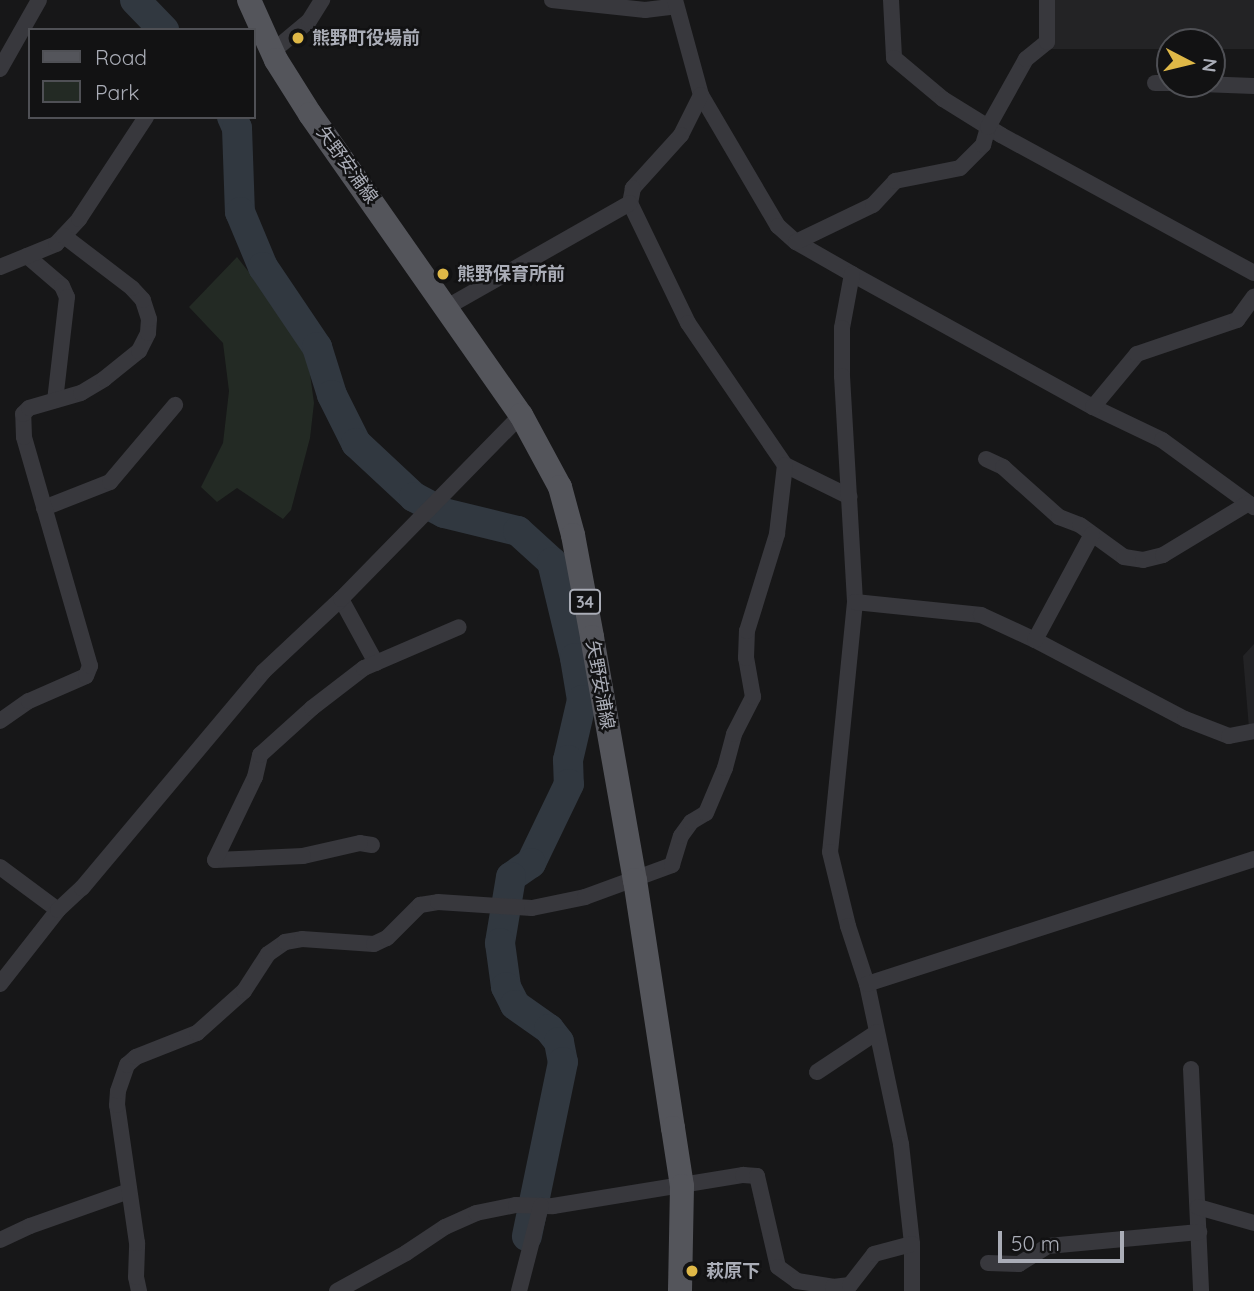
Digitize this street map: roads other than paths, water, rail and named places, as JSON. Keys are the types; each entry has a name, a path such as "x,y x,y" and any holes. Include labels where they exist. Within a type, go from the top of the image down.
{"main road":[{"name":"矢野安浦線","path":"249,0 263,44 521,415 559,487 573,535 635,880 682,1186 680,1291"}],"street":[{"path":"0,69 38,0"},
{"path":"263,44 309,21 321,0"},
{"path":"552,0 645,10 676,3 701,95 730,140 778,226 796,242 1093,407 1162,440 1252,505 1163,555 1143,560 1124,556 1092,534 1059,517 1003,467 985,459"},
{"path":"891,0 894,58 943,99 988,127 1254,272"},
{"path":"796,242 873,205 895,181 960,168 983,145 988,127 1026,59 1047,42 1047,0"},
{"path":"1226,85 1254,86"},
{"path":"701,95 681,135 633,188 630,203 688,323 785,465 850,497"},
{"path":"0,267 56,244 64,236 79,219 145,119"},
{"path":"447,307 630,203"},
{"path":"0,721 29,701 86,676 90,666 24,437 23,414 29,408 81,393 104,379 139,351 148,333 149,319 143,300 132,288 64,236"},
{"path":"27,256 62,286 67,297 55,401"},
{"path":"852,274 842,328 855,602 830,852 848,926 867,984 901,1144 912,1244 912,1291"},
{"path":"1093,407 1137,354 1237,320 1254,297"},
{"path":"44,508 110,482 175,405"},
{"path":"0,985 58,911 82,888 263,672 341,599 521,415"},
{"path":"139,1291 135,1277 137,1243 117,1105 118,1091 127,1065 136,1057 197,1033 244,992 260,965 275,947 302,939 374,944 387,938 420,905 438,902 532,908 585,897 672,865 681,836 691,822 706,813 725,768 734,734 753,697 746,658 747,631 777,534 785,465"},
{"path":"1035,640 1092,534"},
{"path":"341,599 376,663"},
{"path":"855,602 981,615 1035,640 1185,719 1229,736 1254,731"},
{"path":"372,845 360,843 303,856 215,860 255,777 260,755 312,708 376,663 459,627"},
{"path":"867,984 1254,859"},
{"path":"0,867 58,911"},
{"path":"817,1072 877,1032"},
{"path":"1191,1069 1201,1291"},
{"path":"337,1291 406,1253 445,1227 476,1213 516,1205 541,1206 682,1186 743,1175 757,1177 778,1267 797,1281 833,1287 850,1285 874,1254 912,1244"},
{"path":"0,1240 30,1226 129,1191"},
{"path":"519,1291 541,1206"},
{"path":"1198,1207 1254,1223"},
{"path":"988,1263 1019,1264 1048,1246 1199,1232"}],"waterway":[{"path":"135,0 162,28"},
{"path":"233,119 237,128 240,212 263,267 317,347 332,395 356,443 414,497 444,513 518,531 552,562 582,700 568,760 569,784 531,863 511,877 500,943 506,987 515,1005 549,1029 559,1042 563,1062 527,1236"}],"place":[{"name":"熊野町役場前","path":"298,38"},
{"name":"熊野保育所前","path":"443,274"},
{"name":"萩原下","path":"692,1271"}]}
